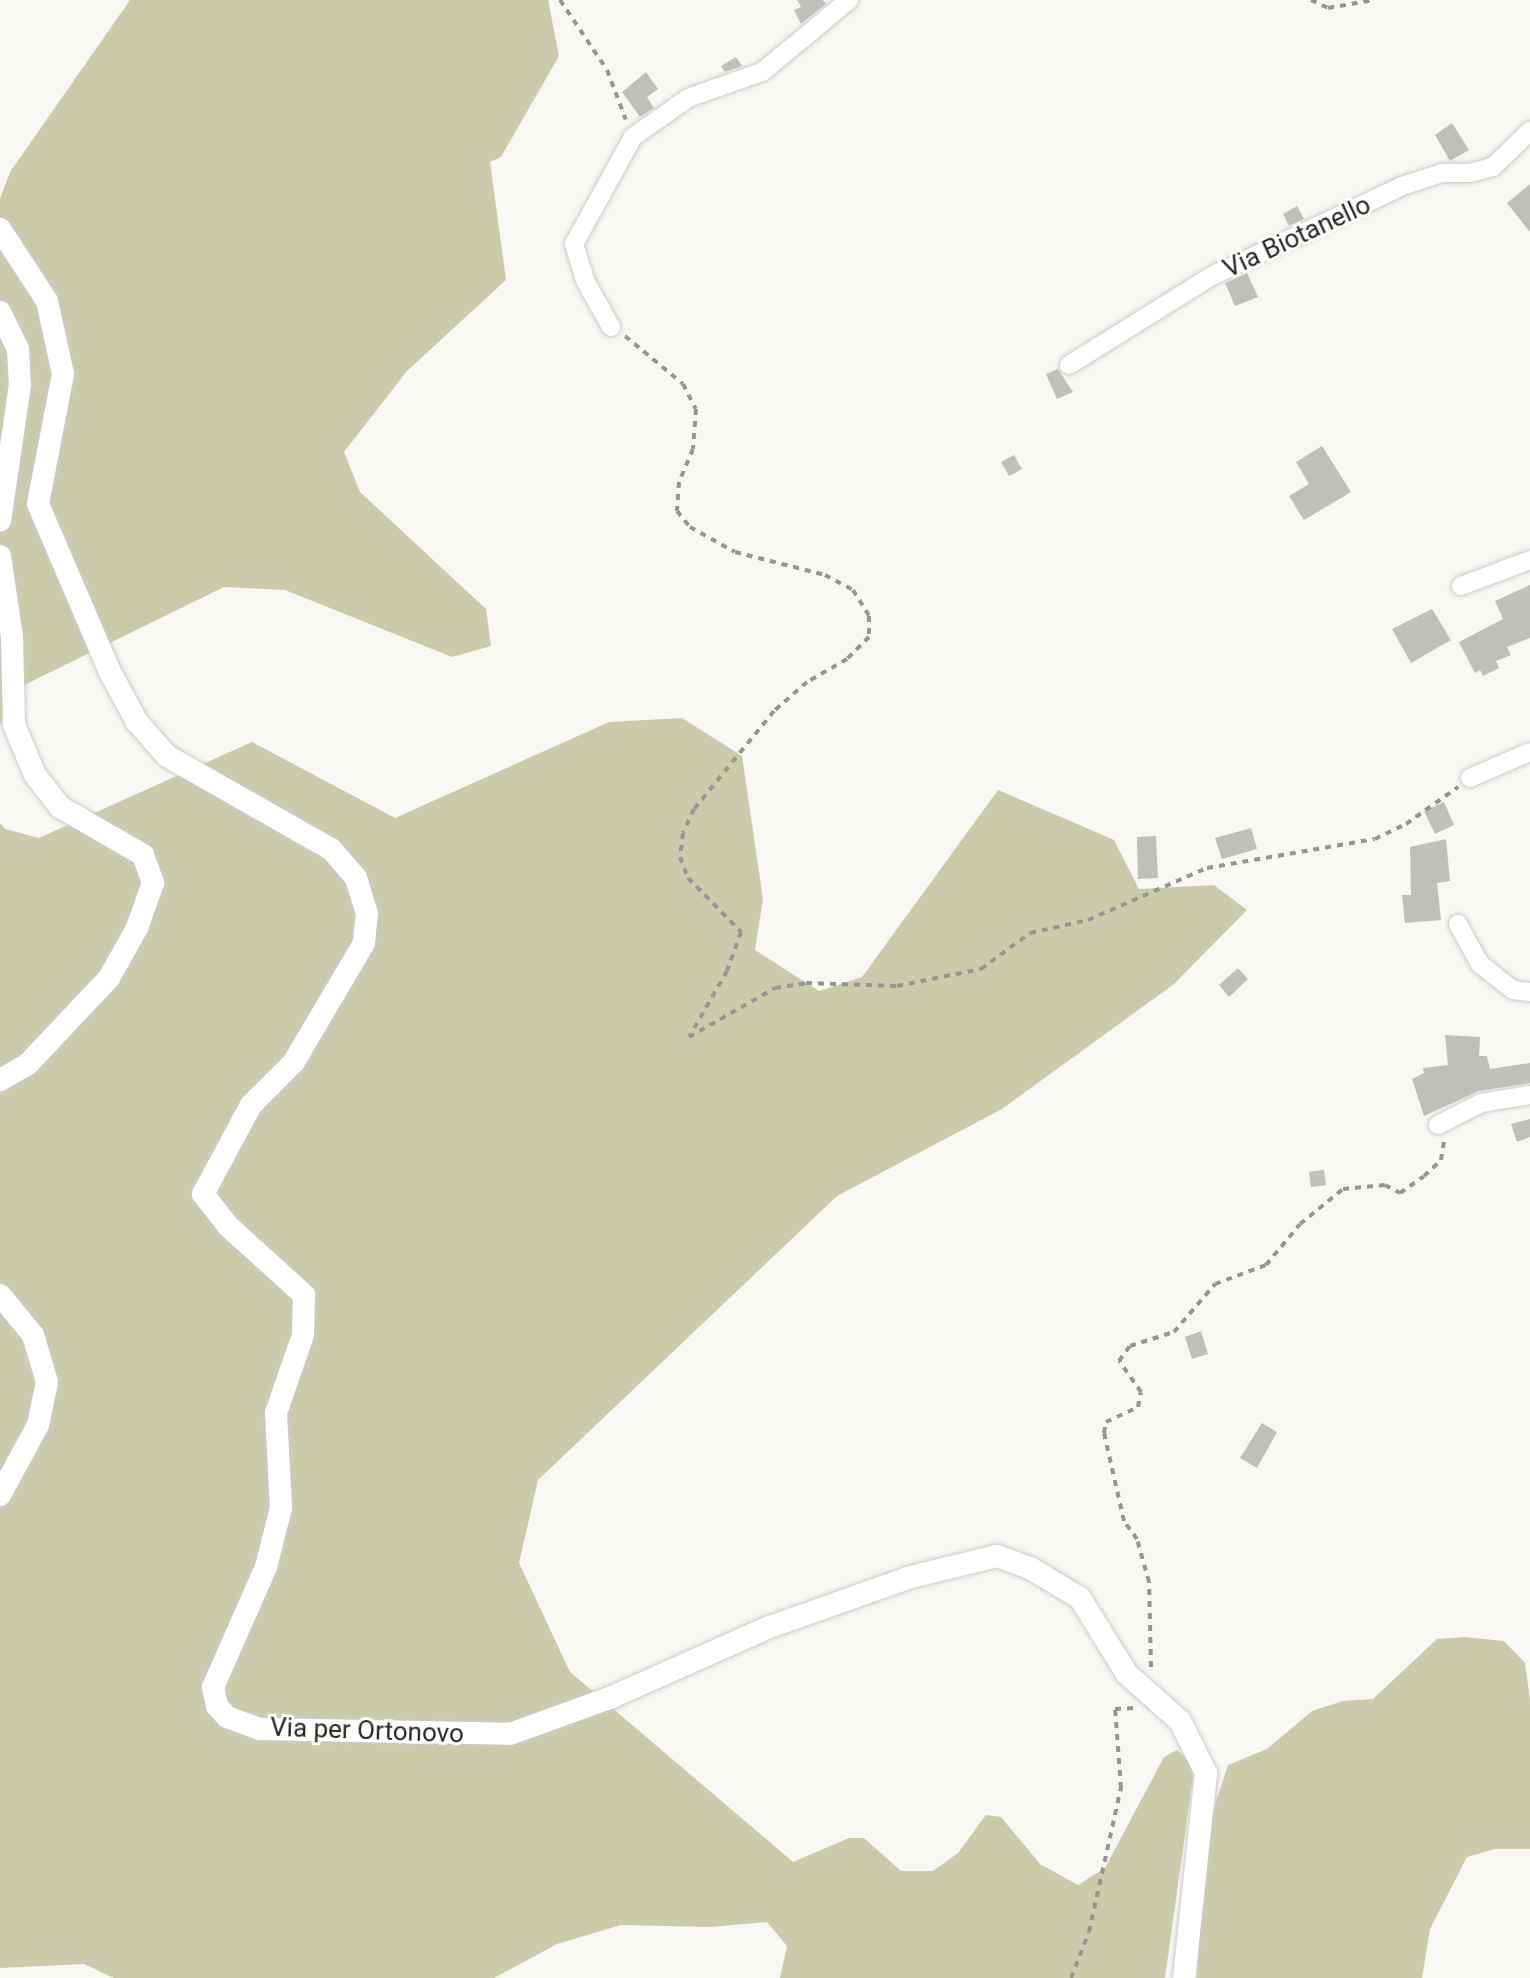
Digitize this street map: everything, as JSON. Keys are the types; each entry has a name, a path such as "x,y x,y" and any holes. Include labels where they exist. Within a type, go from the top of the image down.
{"street":[{"path":"611,327 585,280 574,244 633,137 688,98 762,72 849,0"},
{"name":"Via Biotanello","path":"1069,365 1212,276 1402,186 1442,173 1493,167 1530,131"},
{"name":"Via per Ortonovo","path":"0,229 47,301 63,374 38,504 109,670 137,722 167,756 331,849 356,878 367,913 364,943 294,1062 251,1105 203,1194 228,1226 304,1295 303,1335 276,1413 281,1508 266,1567 213,1687 217,1706 227,1717 260,1729 510,1734 612,1697 767,1628 911,1577 997,1556 1030,1568 1080,1598 1127,1674 1180,1721 1206,1773 1184,1978"},
{"path":"0,312 18,349 20,385 0,521"},
{"path":"0,556 12,637 14,725 35,775 60,807 143,855 153,883 137,928 109,978 28,1064 0,1080"},
{"path":"1461,586 1530,560"},
{"path":"1470,778 1530,752"},
{"path":"1458,924 1480,964 1513,990 1530,992"},
{"path":"1438,1125 1481,1103 1530,1095"},
{"path":"0,1295 33,1335 47,1382 38,1425 0,1495"}],"path":[{"path":"560,0 607,70 633,137"},
{"path":"1311,0 1328,8 1373,0"},
{"path":"611,327 652,354 683,384 696,409 693,449 679,482 677,511 690,527 735,552 825,575 853,590 869,616 869,637 847,659 807,682 774,711 694,809 683,833 680,857 688,878 741,932 727,971 689,1037 775,988 806,983 926,984 981,969 1030,933 1088,920 1207,868 1375,839 1406,824 1470,778"},
{"path":"1153,1671 1148,1661 1149,1582 1137,1539 1124,1521 1104,1433 1106,1422 1138,1407 1141,1392 1119,1361 1130,1346 1174,1332 1215,1284 1266,1265 1300,1224 1343,1189 1385,1185 1400,1193 1424,1176 1441,1160 1445,1144 1438,1125"},
{"path":"1071,1978 1089,1932 1121,1788 1115,1709 1141,1708"}],"green space":[{"path":"130,0 548,0 559,56 501,157 490,162 506,280 407,371 344,452 360,492 486,609 491,646 452,657 285,590 224,587 18,688 0,724 0,199 10,172"},
{"path":"682,718 742,756 763,899 755,950 819,991 862,977 998,790 1114,840 1139,889 1214,885 1247,910 1174,984 1002,1109 837,1196 538,1480 519,1563 570,1672 793,1862 849,1838 864,1838 901,1871 933,1871 958,1853 986,1815 1001,1817 1040,1864 1078,1885 1105,1868 1164,1757 1177,1750 1192,1763 1193,1777 1165,1978 780,1978 787,1946 767,1922 710,1927 621,1925 557,1944 494,1978 114,1978 84,1964 0,1968 0,823 5,829 39,838 252,742 395,818 609,722"},
{"path":"1464,1637 1504,1641 1525,1663 1530,1700 1530,1849 1495,1849 1467,1857 1430,1929 1422,1978 1197,1978 1206,1833 1228,1765 1267,1749 1312,1711 1343,1701 1373,1699 1437,1639"}],"building":[{"path":"797,0 823,0 826,4 801,24 794,10 801,7"},
{"path":"736,57 742,66 725,72 721,66"},
{"path":"646,72 658,89 647,97 654,108 640,117 622,92"},
{"path":"1452,123 1469,150 1450,161 1435,135"},
{"path":"1530,184 1530,232 1507,203"},
{"path":"1297,206 1304,219 1289,226 1283,214"},
{"path":"1247,273 1258,297 1235,306 1225,283"},
{"path":"1058,369 1073,392 1057,399 1046,374"},
{"path":"1322,446 1351,492 1304,520 1289,496 1309,484 1296,462"},
{"path":"1014,455 1022,469 1009,476 1001,462"},
{"path":"1530,585 1530,638 1507,647 1511,655 1496,661 1499,668 1483,676 1480,670 1475,673 1459,642 1503,619 1495,601"},
{"path":"1432,609 1451,640 1411,663 1392,629"},
{"path":"1444,802 1454,825 1435,834 1424,811"},
{"path":"1251,828 1257,849 1222,859 1215,838"},
{"path":"1156,836 1158,878 1138,879 1137,837"},
{"path":"1446,839 1450,881 1437,883 1441,920 1405,923 1402,895 1411,895 1410,847"},
{"path":"1238,968 1248,979 1229,997 1219,985"},
{"path":"1445,1035 1480,1037 1479,1056 1487,1056 1490,1069 1530,1063 1530,1083 1479,1091 1424,1116 1412,1079 1424,1073 1423,1068 1448,1065"},
{"path":"1530,1119 1530,1137 1517,1142 1511,1124"},
{"path":"1324,1170 1326,1185 1311,1187 1309,1172"},
{"path":"1201,1331 1208,1354 1192,1359 1185,1337"},
{"path":"1262,1423 1277,1432 1257,1468 1240,1458"}]}
